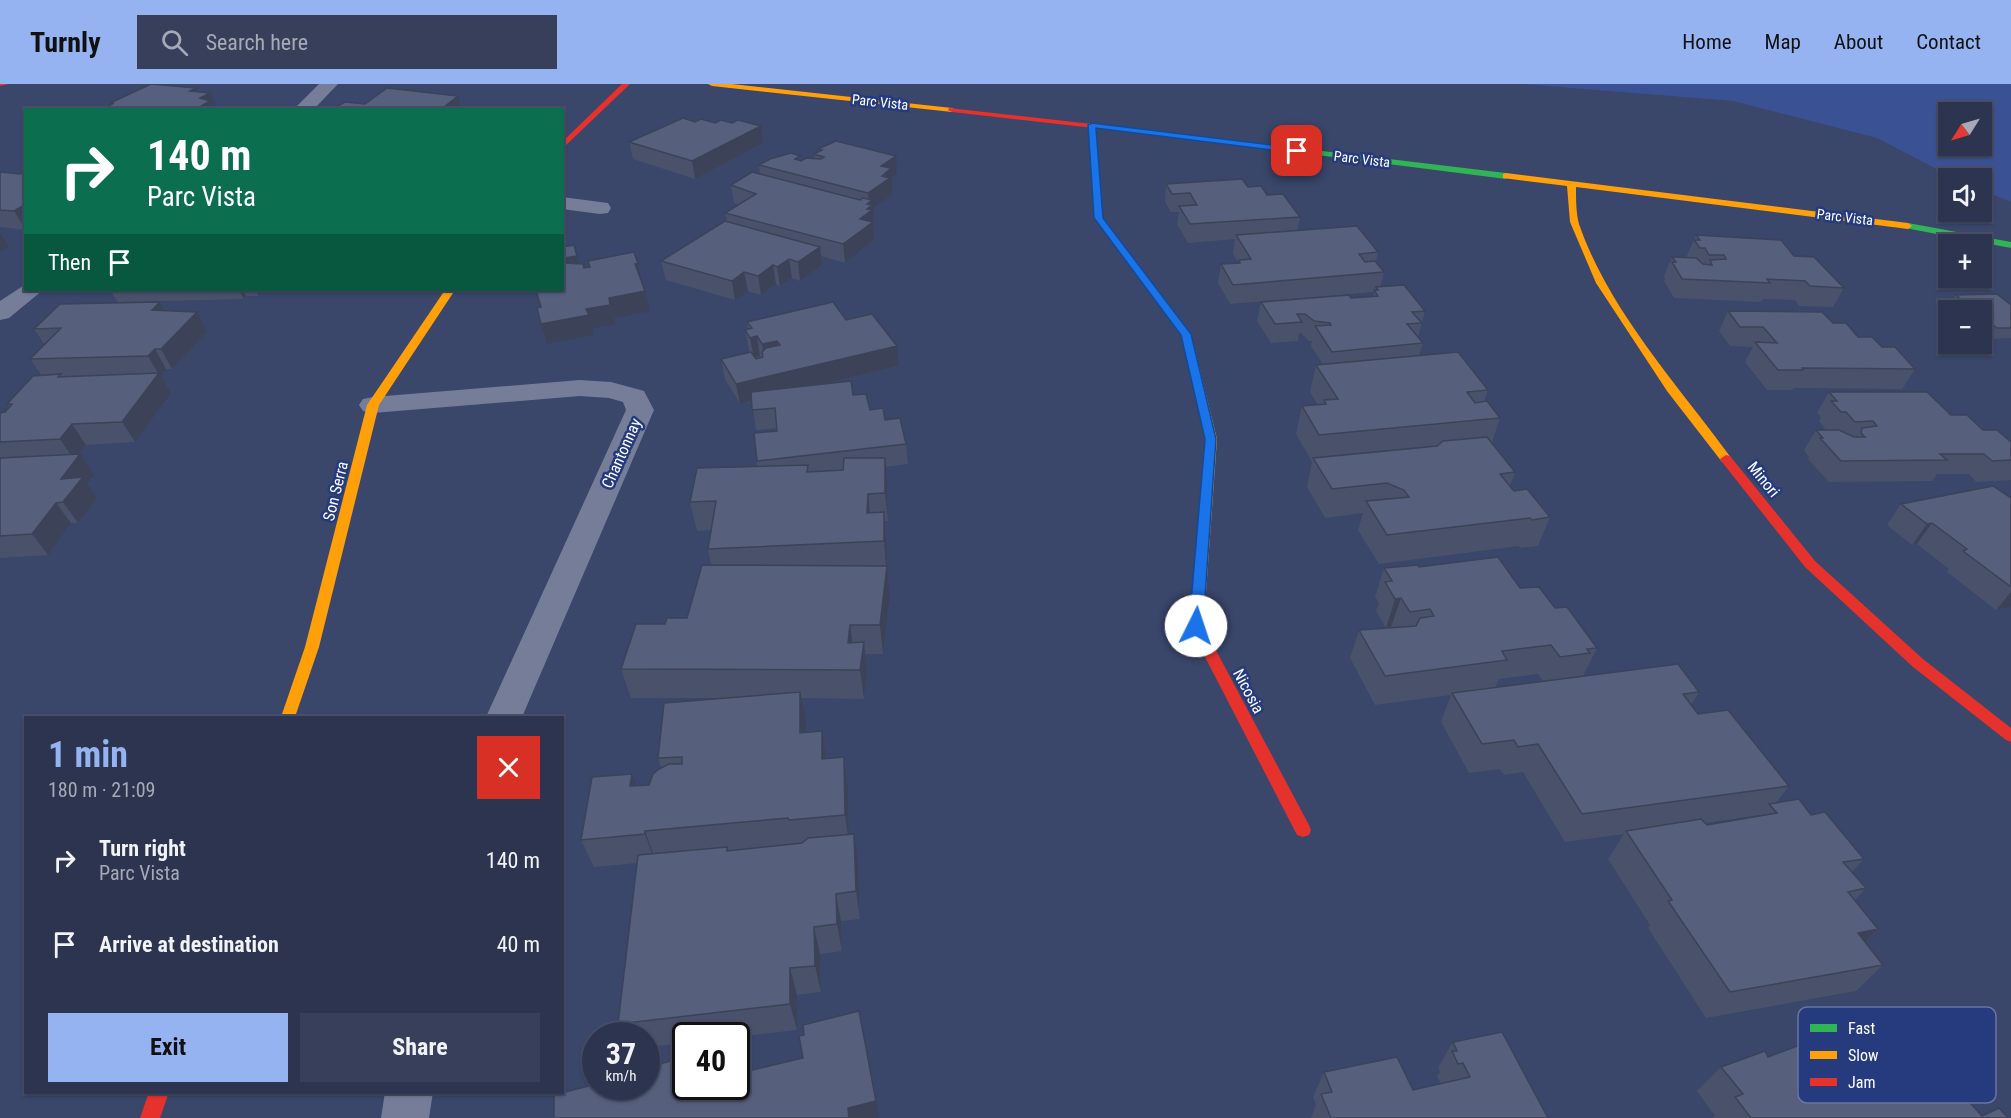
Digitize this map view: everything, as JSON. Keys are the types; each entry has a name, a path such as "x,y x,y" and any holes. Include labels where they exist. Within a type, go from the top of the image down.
{"street":[{"path":"304,108 329,84"},
{"path":"564,145 626,84"},
{"name":"Parc Vista","path":"712,84 1092,125 1890,223 2011,244"},
{"name":"Nicosia","path":"1092,125 1098,218 1186,334 1211,439 1196,626 1303,830"},
{"name":"Minori","path":"1571,184 1574,222 1601,283 1671,389 1788,537 1810,564 1918,663 2011,736"},
{"path":"564,203 600,208"},
{"path":"0,313 30,291"},
{"name":"Son Serra","path":"288,716 312,648 373,405 449,291"},
{"name":"Chantonnay","path":"373,405 580,388 611,390 633,397 640,410 504,716"},
{"path":"150,1118 158,1094"},
{"path":"405,1118 409,1094"}],"shaded area":[{"path":"1522,84 2011,84 2011,202 1992,194 1992,168 1938,170 1877,138 1734,101"}],"building":[{"path":"151,84 196,88 190,91 210,93 200,98 210,101 198,108 105,108 114,103 110,103"},
{"path":"387,88 458,96 440,108 334,108 345,102 365,104"},
{"path":"683,118 695,122 701,119 715,123 721,120 732,123 738,120 761,126 692,161 629,142"},
{"path":"836,141 896,156 881,166 891,168 882,176 890,178 868,193 759,165 791,153 800,156 795,159 801,161 806,158 821,159 824,157 814,154 822,150 818,149"},
{"path":"0,172 20,174 24,172 24,205 14,211 0,210"},
{"path":"752,172 860,200 863,198 872,200 867,204 872,205 867,209 872,210 860,219 873,222 843,244 725,213 756,194 731,185"},
{"path":"1242,179 1248,187 1261,186 1267,195 1283,194 1300,217 1190,224 1179,206 1197,205 1190,193 1172,194 1166,184"},
{"path":"725,221 820,247 798,262 789,259 777,267 773,265 758,276 744,272 732,281 661,261"},
{"path":"1357,226 1378,252 1359,254 1365,262 1375,261 1384,272 1233,285 1221,264 1240,263 1239,260 1251,259 1236,235"},
{"path":"1696,235 1781,240 1794,256 1814,257 1844,288 1810,286 1805,281 1767,279 1770,283 1682,279 1672,262 1676,262 1672,257 1696,258 1703,264 1712,265 1710,260 1726,259 1724,255 1709,255 1705,248 1700,248 1694,240 1700,240"},
{"path":"574,245 577,256 564,258 564,247"},
{"path":"634,252 638,264 635,264 645,291 609,298 610,305 586,309 589,315 541,324 537,308 541,307 536,291 564,291 564,258 565,263 583,264 584,268 590,267 588,261"},
{"path":"1404,285 1425,311 1412,312 1422,323 1407,324 1423,343 1332,352 1315,326 1331,325 1330,323 1314,321 1305,314 1297,314 1302,322 1275,324 1261,302 1349,295 1351,298 1378,296 1374,290 1378,290 1376,287"},
{"path":"1997,294 2011,305 2011,328 1997,328 1992,324 1992,300 1962,300 1956,295"},
{"path":"160,302 152,310 197,312 161,349 155,349 148,356 30,359 61,328 34,329 60,304"},
{"path":"833,302 846,320 872,314 897,346 736,384 721,359 751,352 756,359 763,357 762,352 766,348 780,345 777,341 762,344 757,336 750,338 745,330 752,328 747,322"},
{"path":"1728,311 1822,312 1833,323 1846,323 1858,337 1872,337 1882,347 1895,347 1915,369 1802,368 1803,370 1778,370 1755,342 1777,343 1763,327 1740,327"},
{"path":"1458,352 1488,390 1467,392 1475,403 1487,401 1500,418 1319,435 1302,406 1326,404 1324,400 1338,399 1316,365"},
{"path":"159,373 122,422 72,424 60,439 0,442 0,413 5,412 12,404 7,404 33,376"},
{"path":"851,381 853,395 866,394 870,410 883,408 885,420 900,418 906,444 757,461 754,433 777,431 775,408 752,410 751,392"},
{"path":"1829,392 1927,392 1951,415 1967,415 1983,430 1997,430 2011,442 2011,460 1992,461 1984,454 1940,454 1947,460 1841,461 1820,438 1823,438 1816,430 1839,430 1854,437 1865,437 1861,433 1862,428 1877,426 1873,421 1855,422 1831,401 1837,401"},
{"path":"1487,437 1515,472 1500,474 1514,491 1527,489 1550,517 1387,535 1366,501 1409,497 1404,490 1387,483 1332,489 1313,458 1437,446 1443,441"},
{"path":"80,454 61,479 83,477 63,502 56,503 32,534 0,536 0,458"},
{"path":"844,458 885,458 885,493 868,494 867,513 884,512 884,541 708,549 716,501 690,502 697,468 808,465 807,472 843,470"},
{"path":"1993,486 2011,498 2011,587 1963,551 1967,549 1932,523 1927,524 1901,504"},
{"path":"1498,557 1520,588 1539,587 1555,608 1567,607 1597,648 1587,649 1590,653 1560,657 1551,645 1502,651 1507,660 1385,676 1359,630 1416,626 1420,618 1434,616 1430,609 1410,612 1401,598 1395,599 1385,582 1392,581 1384,568 1418,565 1419,567"},
{"path":"702,565 887,566 880,625 850,625 848,643 864,642 860,670 621,669 636,624 665,624 667,618 687,618"},
{"path":"1678,664 1699,692 1683,694 1698,714 1728,710 1789,786 1582,814 1538,744 1518,747 1514,740 1482,744 1452,693"},
{"path":"800,692 800,733 822,731 822,759 844,757 845,815 645,831 645,834 581,840 592,777 632,774 630,786 649,785 653,774 659,769 669,764 682,764 682,757 658,758 664,703"},
{"path":"1799,799 1811,815 1825,812 1864,859 1843,862 1866,888 1848,892 1878,929 1858,933 1883,965 1730,992 1668,901 1672,900 1626,831 1701,819 1707,825 1777,813 1769,804"},
{"path":"854,834 856,891 836,894 837,924 814,927 815,966 790,968 790,1004 618,1022 638,855 727,847 727,851 802,843 808,838"},
{"path":"859,1011 876,1101 848,1108 849,1118 554,1118 554,1095 582,1088 582,1100 660,1100 660,1064 672,1061 672,1100 750,1100 750,1071 803,1058 799,1036 804,1035 803,1025"},
{"path":"1502,1032 1548,1118 1331,1118 1321,1094 1332,1092 1324,1072 1397,1057 1413,1090 1470,1077 1463,1063 1458,1064 1452,1051 1457,1051 1453,1042"},
{"path":"1798,1046 1798,1103 1970,1103 1982,1116 1999,1108 2008,1118 1751,1118 1735,1097 1743,1094 1721,1067 1765,1051 1768,1057"}],"traffic: fast":[{"path":"1199,138 1506,176"},
{"path":"1908,226 2011,245"}],"traffic: slow":[{"path":"712,84 952,110"},
{"path":"1092,125 1098,218 1186,334 1211,439 1199,593"},
{"path":"1506,176 1908,226"},
{"path":"1571,184 1574,222 1601,283 1671,389 1726,459"},
{"path":"288,716 312,647 373,405 449,291"}],"traffic: jam":[{"path":"0,84 5,84"},
{"path":"564,145 626,84"},
{"path":"952,110 1199,138"},
{"path":"1726,459 1810,564 1918,663 2011,736"},
{"path":"1199,593 1196,626 1303,830"},
{"path":"150,1118 158,1094"}],"route":[{"path":"1196,626 1211,439 1186,334 1098,218 1092,125 1297,151"}]}
